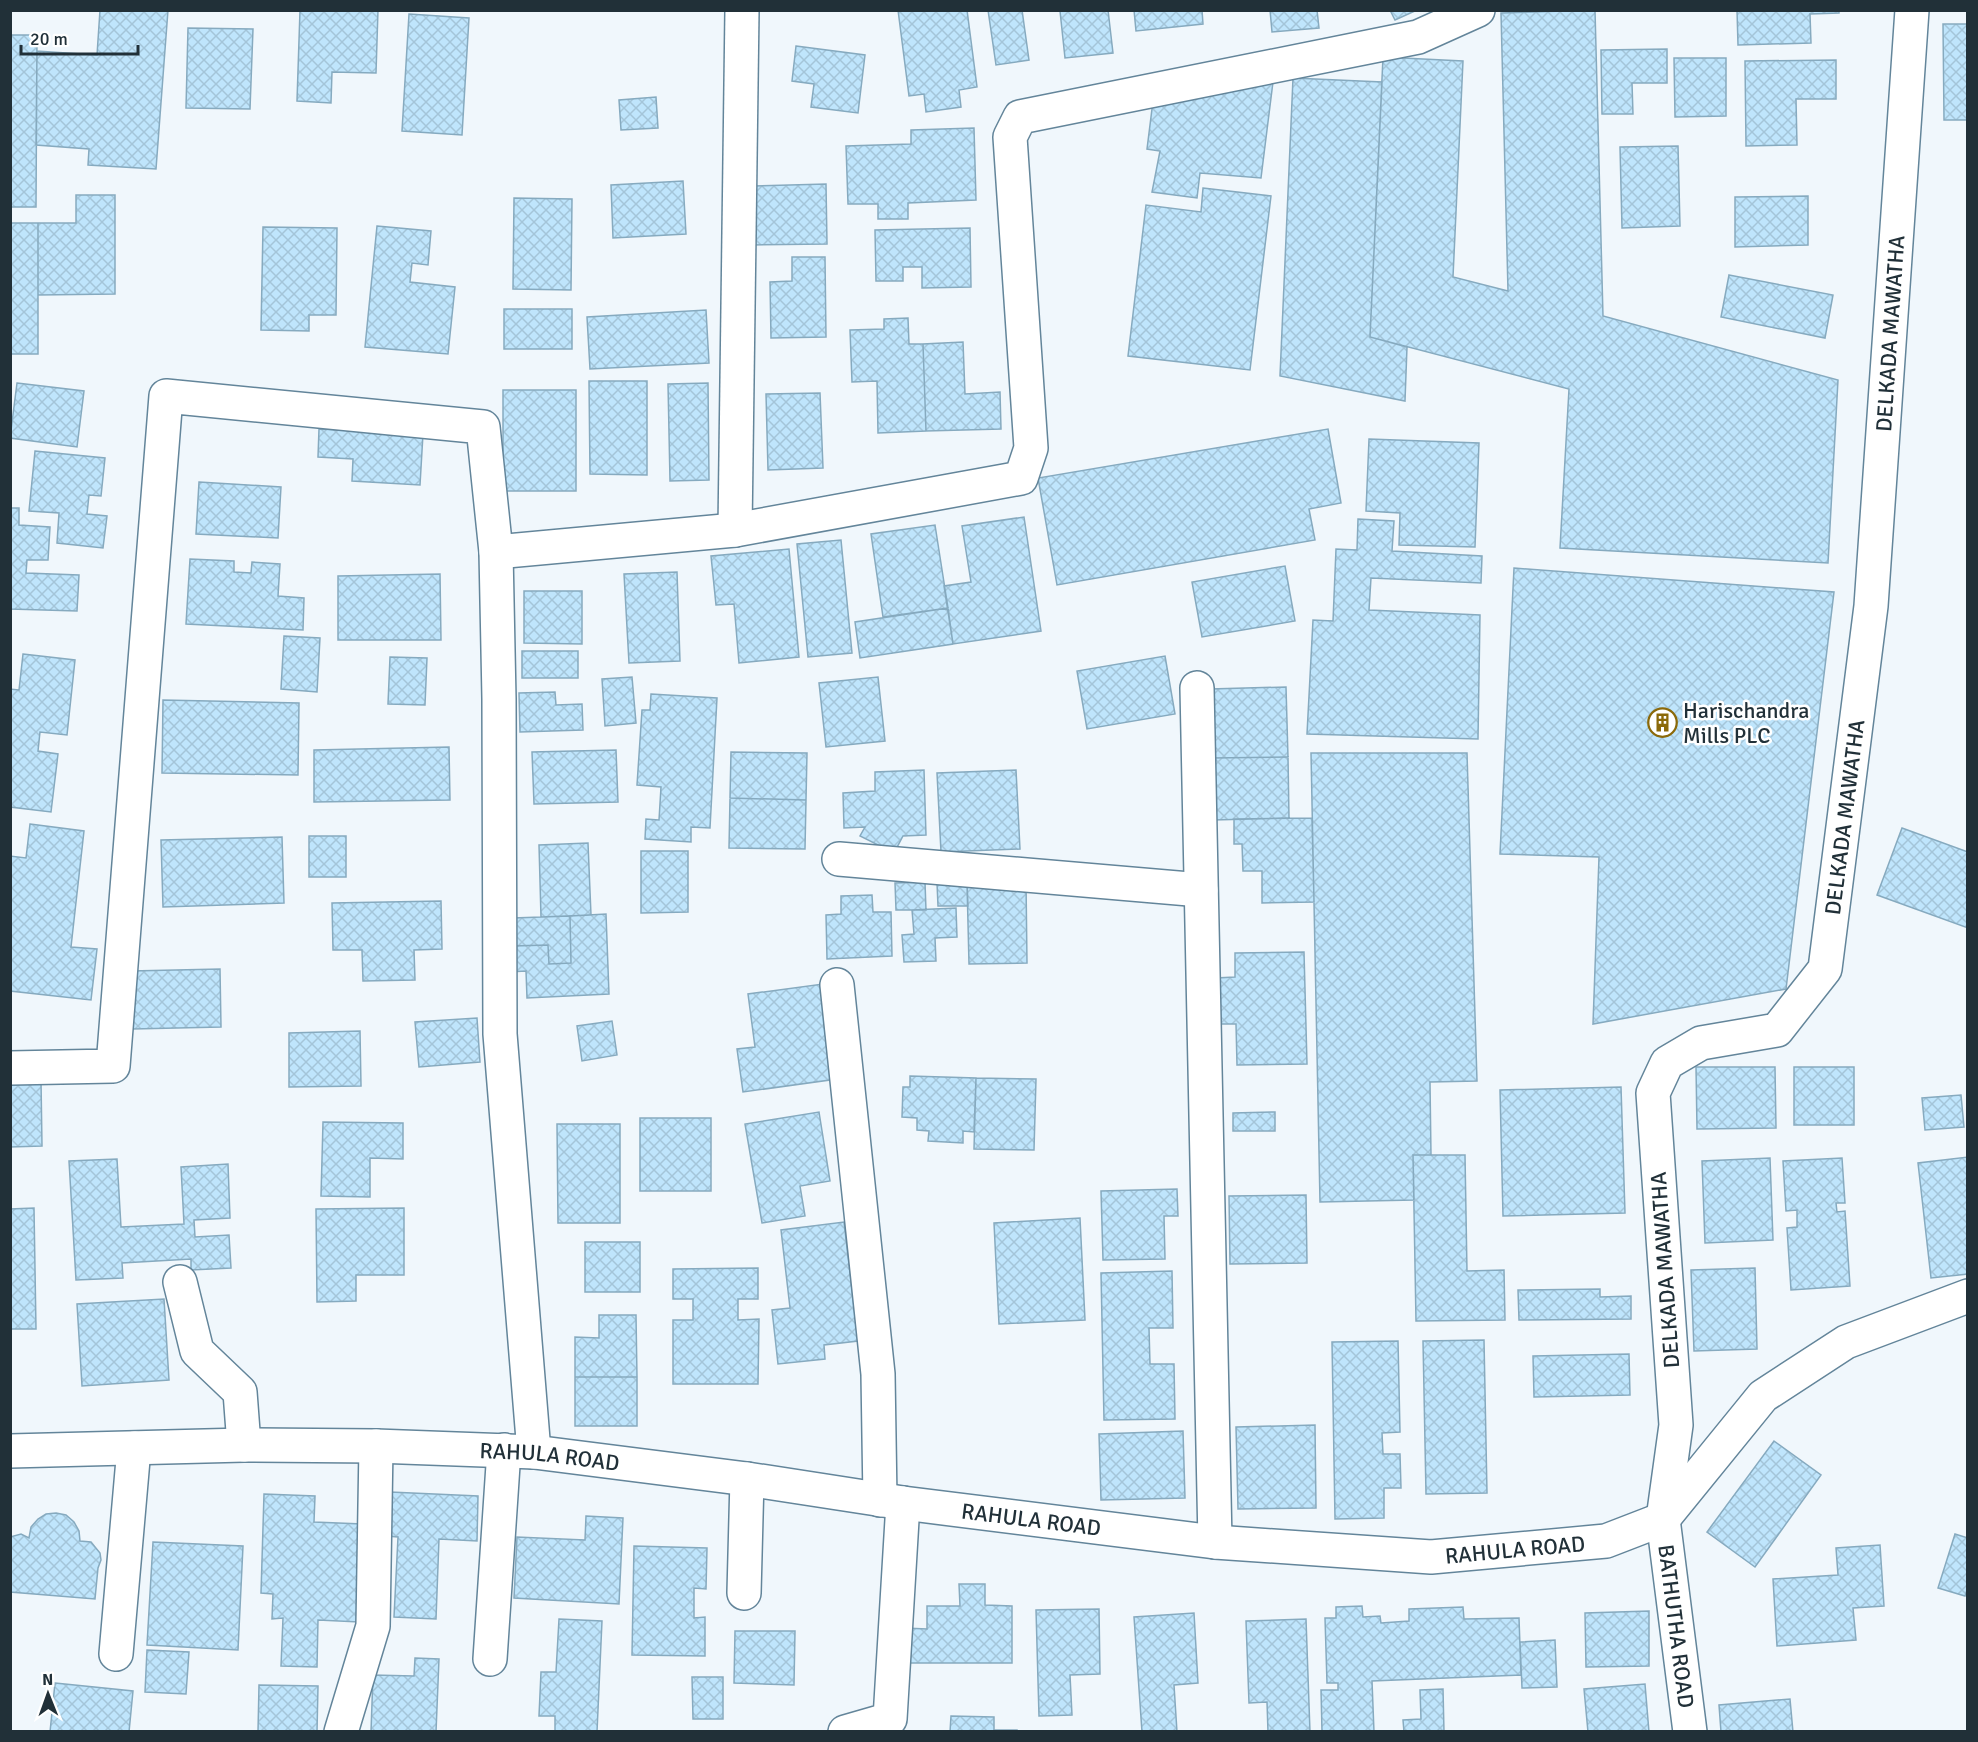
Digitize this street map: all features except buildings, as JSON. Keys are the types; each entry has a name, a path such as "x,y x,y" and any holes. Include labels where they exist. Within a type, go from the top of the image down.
{"street":[{"path":"735,530 742,10"},
{"path":"496,552 735,530 1021,478 1031,448 1010,137 1020,117 1418,38 1478,10"},
{"name":"DELKADA MAWATHA","path":"1663,1519 1676,1425 1653,1093 1667,1063 1701,1043 1777,1030 1825,969 1871,606 1912,10"},
{"path":"10,1068 113,1066 166,396 483,427 496,552 500,1034 519,1451 490,1659"},
{"path":"1197,688 1215,1542"},
{"path":"839,859 1201,890"},
{"path":"837,985 891,1502 893,1725 845,1731"},
{"path":"180,1282 197,1351 240,1392 244,1445"},
{"name":"RAHULA ROAD","path":"10,1451 244,1445 376,1446 519,1451 747,1479 891,1502 1215,1542 1431,1557 1606,1541 1663,1519 1763,1396 1846,1342 1968,1296"},
{"path":"341,1731 373,1626 376,1446"},
{"path":"116,1654 134,1448"},
{"path":"744,1593 747,1479"},
{"name":"BATHUTHA ROAD","path":"1663,1519 1690,1731"}],"place":[{"name":"Harischandra Mills PLC","path":"1662,723"}]}
